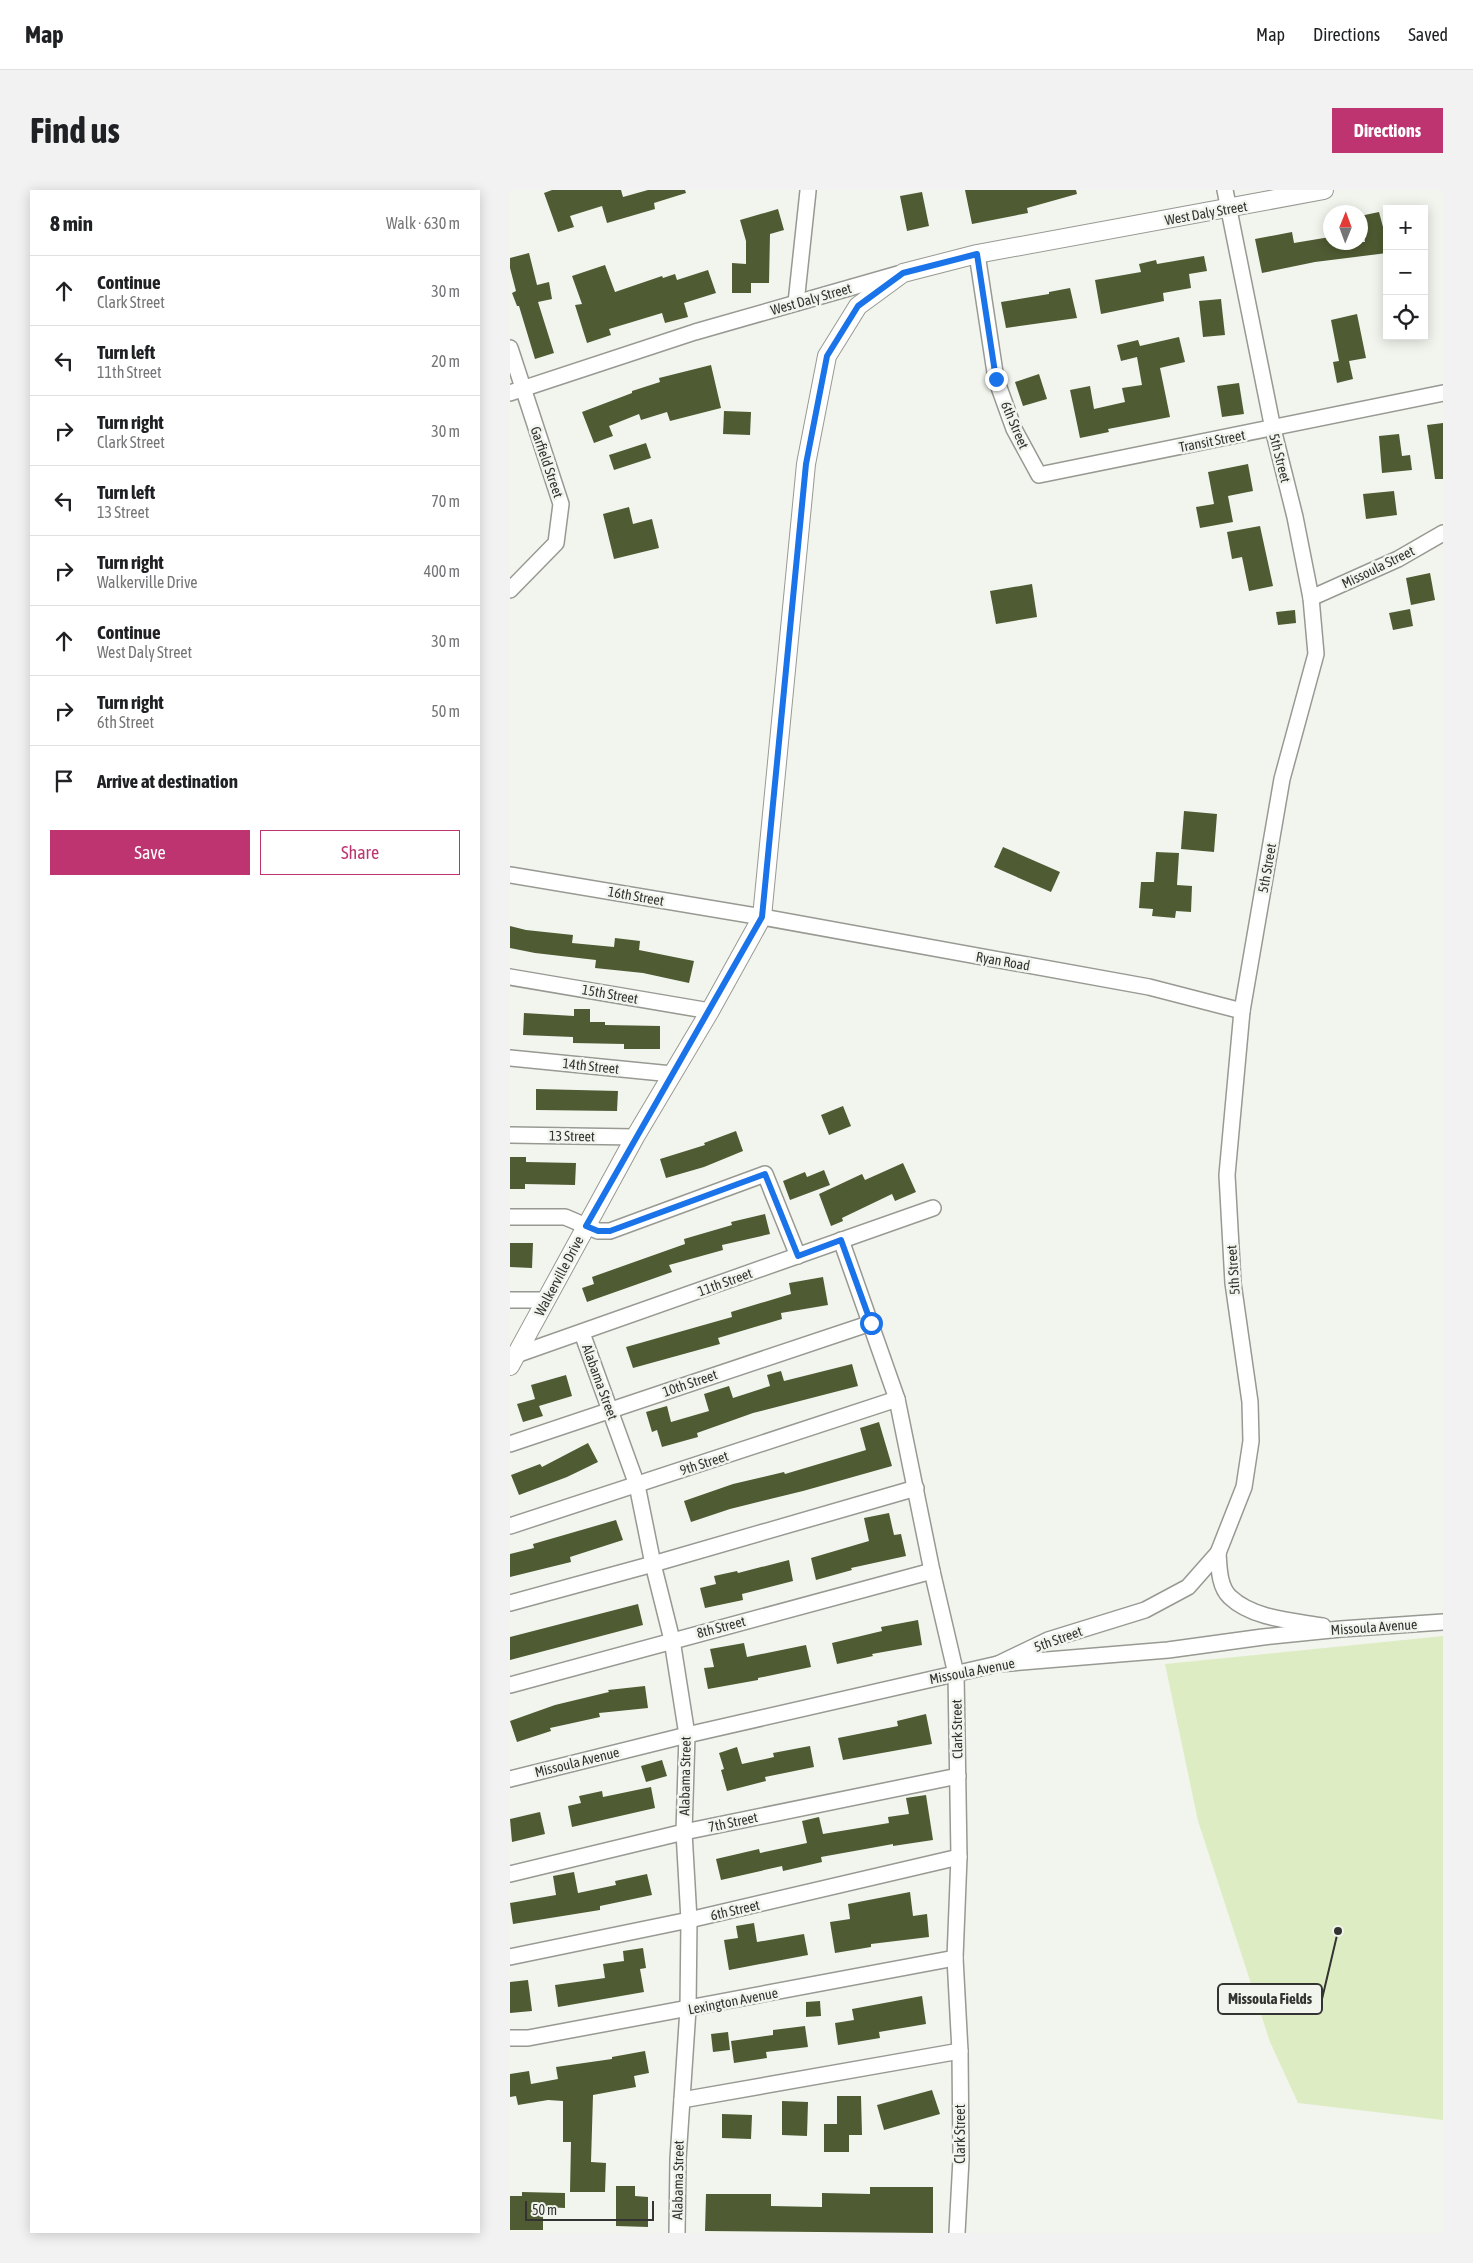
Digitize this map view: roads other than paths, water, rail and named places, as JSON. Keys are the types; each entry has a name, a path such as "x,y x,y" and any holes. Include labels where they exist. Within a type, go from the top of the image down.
{"street":[{"name":"5th Street","path":"998,1664 1048,1640 1145,1610 1188,1587 1218,1553 1244,1487 1251,1441 1248,1376 1233,1283 1227,1175 1242,1011 1282,779 1316,654 1311,598 1295,517 1273,429 1225,190"},
{"name":"West Daly Street","path":"516,391 695,332 977,254 1324,190"},
{"path":"796,303 808,191"},
{"name":"6th Street","path":"977,254 996,379 1014,429 1039,475"},
{"name":"Walkerville Drive","path":"513,1361 635,1137 710,1011 762,917 806,464 827,356 858,306 903,273"},
{"name":"Garfield Street","path":"510,348 516,391 561,504 556,543 510,590"},
{"name":"Transit Street","path":"1039,475 1443,393"},
{"name":"Missoula Street","path":"1311,598 1398,559 1443,533"},
{"name":"16th Street","path":"510,875 762,917"},
{"name":"Ryan Road","path":"762,917 1149,987 1242,1011"},
{"name":"15th Street","path":"510,976 710,1011"},
{"name":"14th Street","path":"510,1058 672,1074"},
{"name":"13 Street","path":"510,1135 635,1137"},
{"path":"510,1217 565,1218 598,1231 610,1231 765,1174 798,1256"},
{"name":"11th Street","path":"513,1361 582,1333 932,1208"},
{"name":"Clark Street","path":"841,1240 897,1399 932,1571 956,1674 959,1857 955,1958 960,2051 961,2160 957,2233"},
{"path":"510,1300 545,1300"},
{"name":"10th Street","path":"510,1444 871,1323"},
{"name":"Alabama Street","path":"582,1333 637,1485 653,1564 672,1640 687,1735 684,1832 689,1920 688,2009 678,2159 677,2233"},
{"name":"9th Street","path":"510,1526 897,1399"},
{"path":"510,1603 916,1488"},
{"name":"5th Street","path":"1218,1553 1221,1579 1229,1597 1260,1614 1342,1629"},
{"name":"8th Street","path":"510,1685 932,1571"},
{"name":"Missoula Avenue","path":"510,1778 687,1735 998,1664 1168,1650 1342,1629 1443,1622"},
{"name":"7th Street","path":"510,1874 684,1832 958,1776"},
{"name":"6th Street","path":"510,1957 689,1920 959,1857"},
{"name":"Lexington Avenue","path":"510,2038 528,2038 955,1958"},
{"path":"682,2100 960,2051"}],"place":[{"name":"Missoula Fields","path":"1338,1931"}]}
